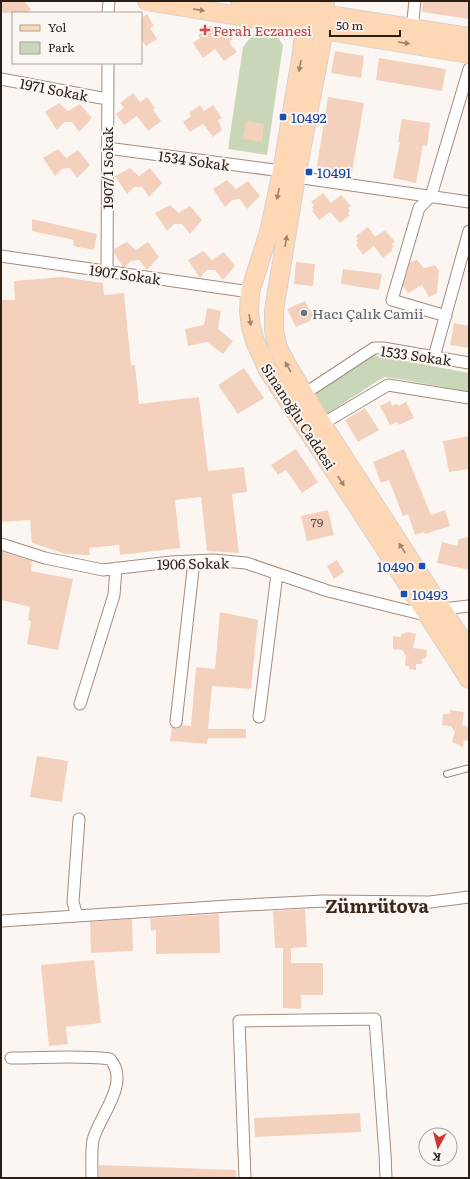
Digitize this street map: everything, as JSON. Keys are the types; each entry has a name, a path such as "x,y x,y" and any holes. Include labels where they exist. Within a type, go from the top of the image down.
{"main road":[{"path":"147,1 325,15 469,38"},
{"path":"240,1 306,13"},
{"name":"Si̇nanoğlu Caddesi","path":"306,13 274,311 274,330 278,348 304,394 436,613 469,679"},
{"path":"325,15 469,54"},
{"name":"Si̇nanoğlu Caddesi","path":"325,15 289,174 250,292 249,312 255,341 268,370 366,519 436,613 469,651"}],"street":[{"path":"108,12 109,1"},
{"path":"412,28 415,1"},
{"name":"1907/1 Sokak","path":"107,272 108,64"},
{"path":"446,316 392,300 419,208 431,196 469,69"},
{"name":"1971 Sokak","path":"1,79 107,99"},
{"name":"1534 Sokak","path":"107,148 469,202"},
{"path":"434,357 469,231"},
{"name":"1907 Sokak","path":"1,256 250,292"},
{"name":"1533 Sokak","path":"304,394 374,348 383,348 469,363"},
{"path":"322,424 388,385 469,398"},
{"name":"1906 Sokak","path":"1,544 44,558 104,570 171,562 213,560 246,563 328,591 436,613"},
{"path":"176,722 194,561"},
{"path":"80,704 114,596 116,568"},
{"path":"259,717 277,574"},
{"path":"436,613 469,606"},
{"path":"77,916 73,902 79,819"},
{"path":"1,921 299,902 430,902 469,897"},
{"path":"245,1178 239,1021 368,1019 375,1019 386,1178"},
{"path":"11,1058 110,1059 116,1066 117,1080 115,1092 93,1141 92,1178"}],"lane":[{"path":"447,774 469,768"}],"green space":[{"path":"254,33 277,36 283,45 267,155 228,149 243,47"},
{"path":"374,355 469,373 469,392 385,377 324,416 311,395 343,373"}],"building":[{"path":"1,1 24,1 31,9 28,12 1,13"},
{"path":"423,1 469,1 469,19 422,12"},
{"path":"147,14 154,26 150,28 157,39 146,46 142,40 142,17"},
{"path":"211,25 216,33 224,27 233,39 229,42 237,52 224,61 215,49 203,58 193,43 200,38 198,35"},
{"path":"335,51 364,56 361,78 331,73"},
{"path":"379,58 446,69 442,91 376,80"},
{"path":"133,93 140,102 147,97 155,108 153,110 161,121 148,131 137,116 124,125 116,114 124,108 120,103"},
{"path":"328,97 364,103 352,172 317,166"},
{"path":"59,103 68,111 80,104 92,118 79,132 72,122 64,122 57,130 45,112"},
{"path":"200,105 204,111 213,105 222,118 218,120 222,130 213,137 203,124 190,132 183,122 191,116 189,113"},
{"path":"402,119 430,123 427,146 423,145 416,183 393,178 400,142 398,142"},
{"path":"246,121 264,124 262,142 243,139"},
{"path":"58,149 66,158 78,150 90,165 77,178 70,168 62,169 55,176 43,158"},
{"path":"130,168 139,176 150,168 162,183 149,197 142,187 134,187 127,194 115,176"},
{"path":"227,180 236,189 248,181 260,196 247,209 240,199 232,200 225,207 213,189"},
{"path":"323,193 331,203 341,195 351,206 348,208 350,211 348,213 350,215 340,223 330,212 319,220 312,211 314,210 312,207 314,205 311,202"},
{"path":"170,205 179,213 190,206 202,220 190,234 182,224 174,224 167,231 155,213"},
{"path":"32,219 97,234 94,250 73,246 74,240 32,231"},
{"path":"368,227 375,237 385,230 395,242 392,244 394,247 391,248 393,250 383,258 374,246 363,255 356,245 358,243 356,241 358,239 356,236"},
{"path":"127,242 136,250 148,242 159,257 147,270 139,260 131,261 123,267 114,253 114,249"},
{"path":"203,251 212,260 224,252 235,266 223,280 215,270 207,270 200,278 188,260"},
{"path":"417,260 424,268 435,265 439,271 437,293 429,297 422,285 408,293 403,286 410,262"},
{"path":"296,262 315,264 313,286 294,284"},
{"path":"343,269 382,274 379,290 341,284"},
{"path":"62,277 103,283 104,295 124,293 131,365 135,365 139,404 199,397 208,471 244,467 247,492 232,494 239,553 207,551 201,497 175,500 180,548 120,555 119,545 89,548 90,555 66,554 32,543 30,520 1,522 1,300 15,300 14,281"},
{"name":"Hacı Çalık Camii","path":"305,301 309,310 317,307 321,316 296,327 287,309"},
{"path":"207,308 221,311 218,329 233,341 223,354 207,342 188,346 185,329 204,325"},
{"path":"454,323 469,326 469,348 450,345"},
{"path":"244,368 264,398 238,414 218,385"},
{"path":"390,401 392,406 397,403 398,406 406,402 414,418 399,425 397,422 390,425 380,406"},
{"path":"365,408 379,430 358,442 345,420"},
{"path":"469,436 469,469 449,472 443,441"},
{"path":"296,449 318,482 302,493 286,470 278,475 271,465"},
{"path":"404,449 431,515 445,510 450,526 425,534 424,532 415,535 408,514 403,516 389,480 381,483 373,462"},
{"path":"328,510 334,535 307,541 301,516"},
{"path":"469,537 469,570 437,563 442,542 457,546 459,539"},
{"path":"1,551 32,561 31,571 73,579 58,650 27,644 31,621 28,620 30,607 1,600"},
{"path":"337,560 344,572 334,579 327,566"},
{"path":"220,612 258,620 251,689 212,686 208,729 246,729 246,738 208,738 207,744 170,741 172,727 176,729 182,725 191,726 196,667 215,669"},
{"path":"408,632 416,634 413,648 427,650 426,658 422,659 422,664 416,664 416,670 409,669 409,666 405,666 406,656 402,650 393,649 393,636 401,637 401,634"},
{"path":"450,710 464,712 462,725 469,727 469,741 464,740 463,747 452,742 455,732 451,726 442,725 443,714 450,714"},
{"path":"37,756 68,761 62,802 30,797"},
{"path":"305,909 307,947 291,948 291,963 323,963 323,995 301,995 301,1009 283,1008 283,948 275,948 273,911"},
{"path":"219,914 220,953 156,954 156,930 151,931 150,918"},
{"path":"132,919 133,951 91,953 90,922"},
{"path":"94,960 101,1023 66,1027 68,1044 49,1046 41,965"},
{"path":"360,1113 361,1132 255,1137 254,1118"},
{"path":"99,1165 236,1170 236,1178 99,1178"}],"place":[{"name":"Ferah Eczanesi","path":"205,30"},
{"name":"10492","path":"283,117"},
{"name":"10491","path":"309,172"},
{"name":"Hacı Çalık Camii","path":"304,313"},
{"name":"10490","path":"422,566"},
{"name":"10493","path":"404,594"}],"district":[{"name":"Zümrütova","path":"377,905"}]}
